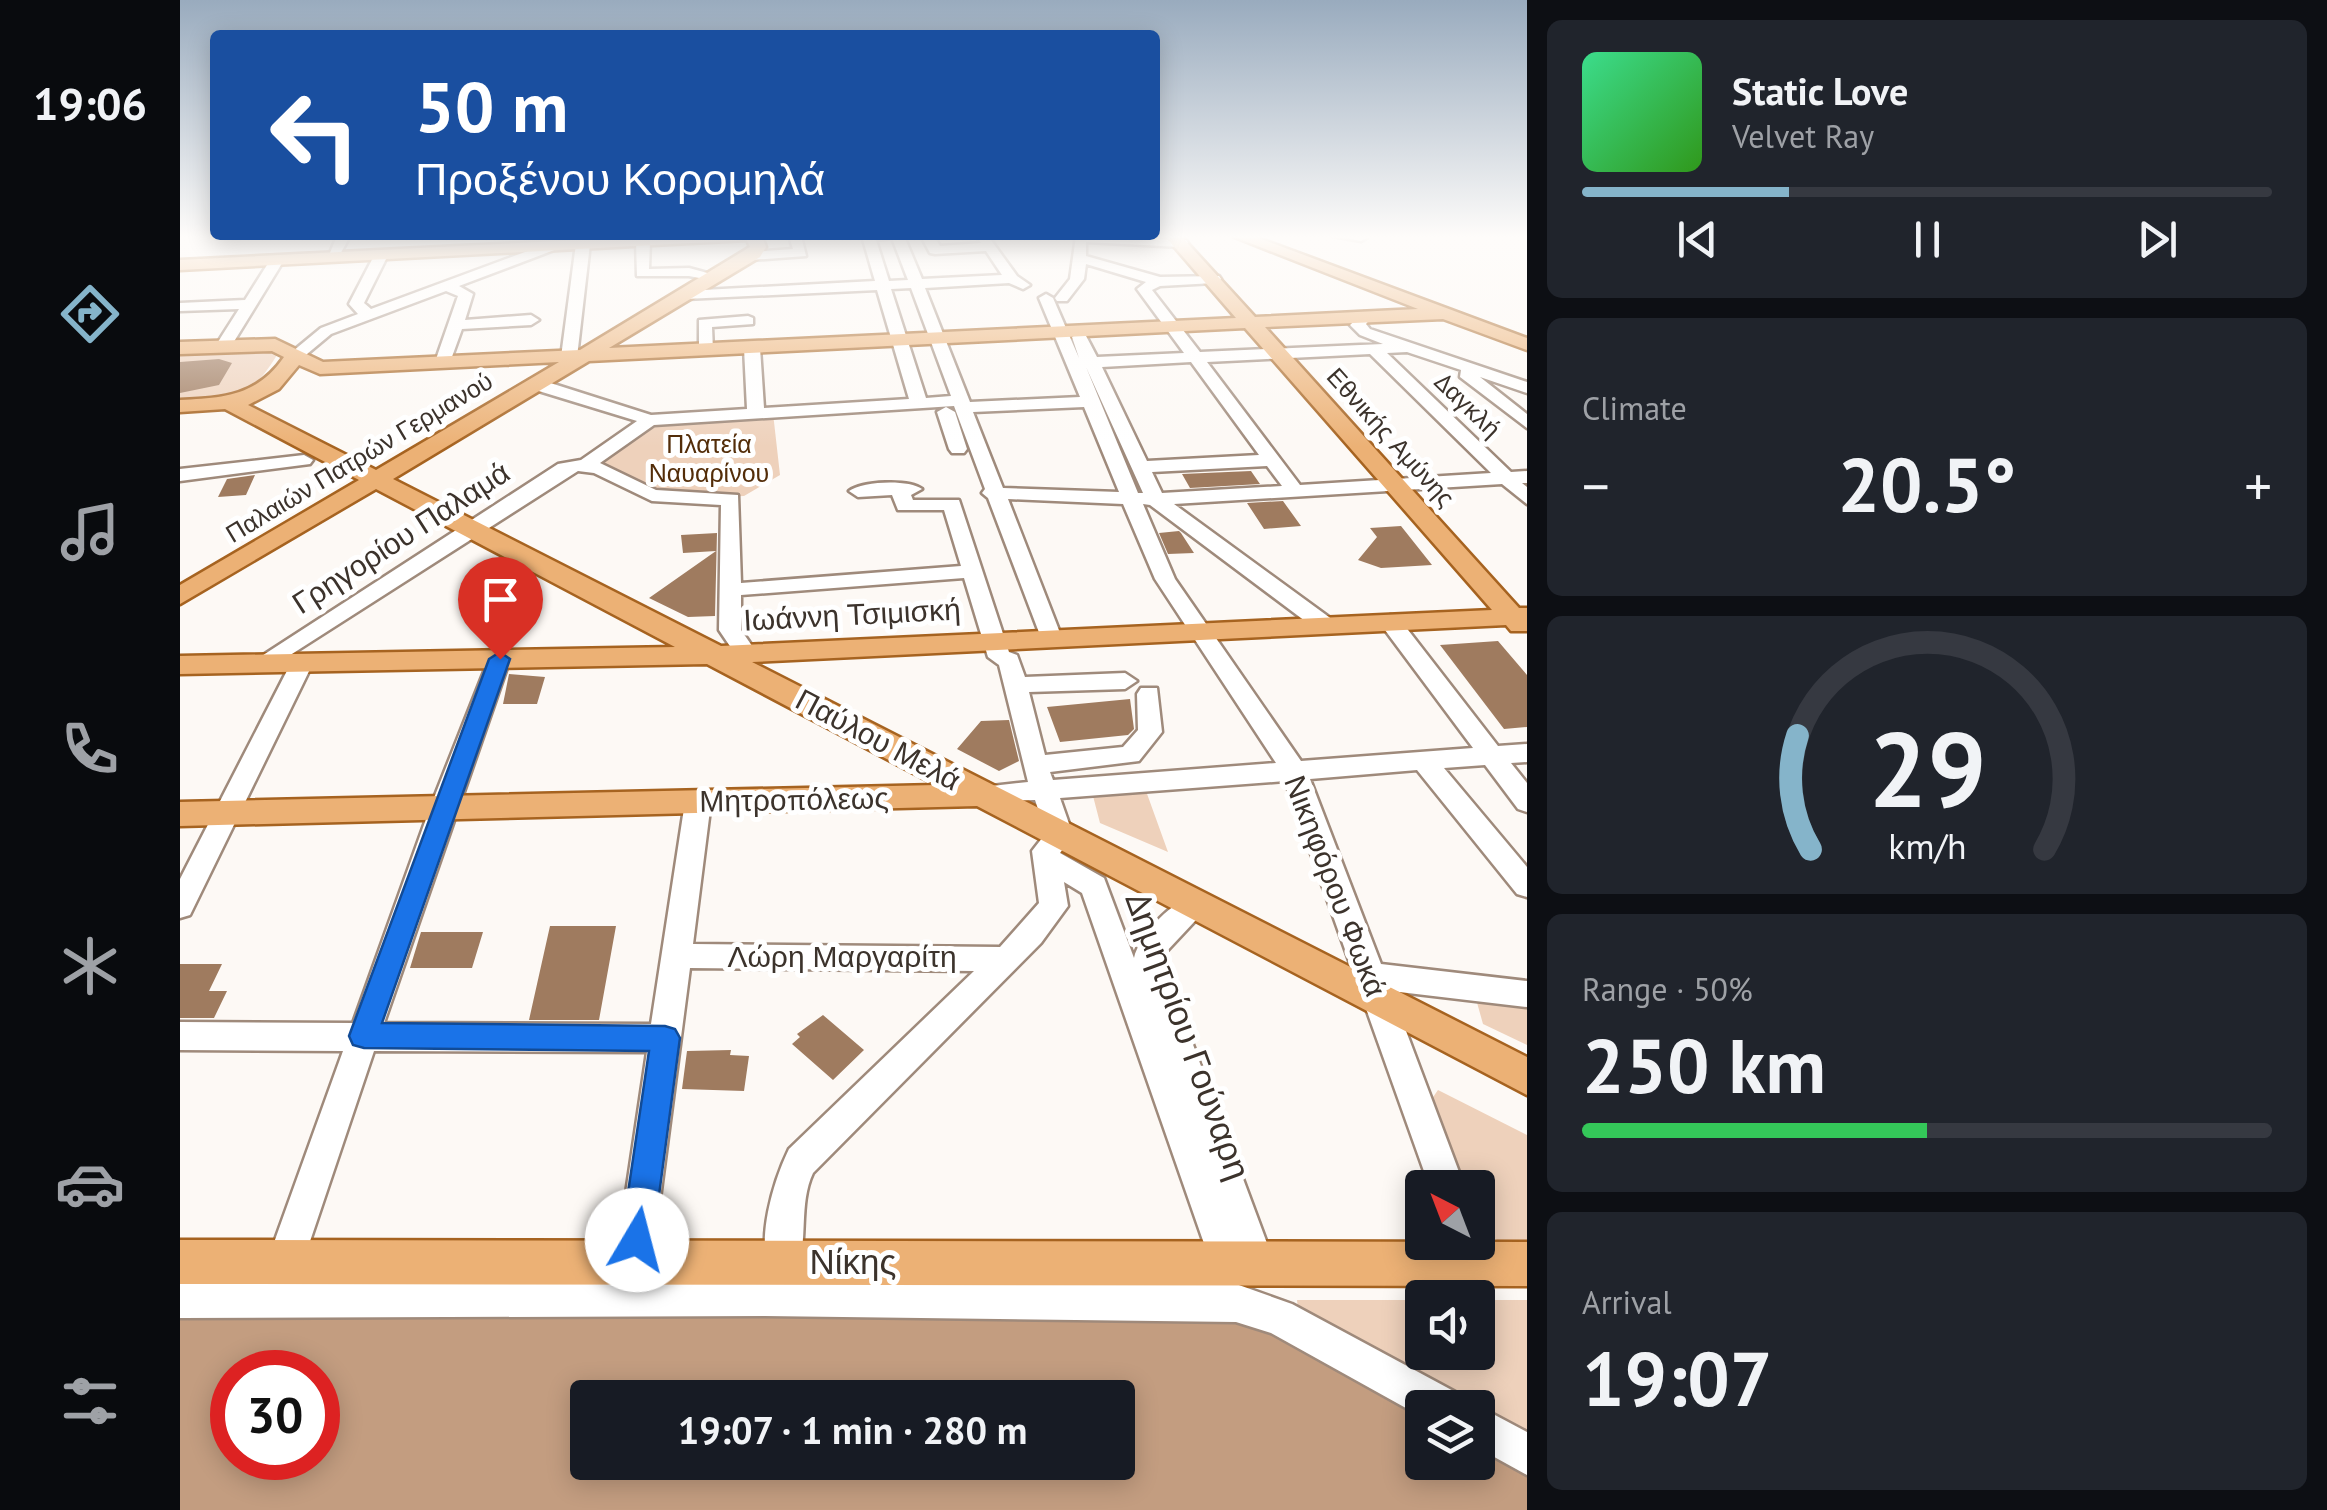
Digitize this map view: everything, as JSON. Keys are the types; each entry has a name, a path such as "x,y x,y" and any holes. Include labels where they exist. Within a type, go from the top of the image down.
{"main road":[{"name":"Παλαιών Πατρών Γερμανού","path":"180,596 377,478 574,352 610,340 666,306"},
{"name":"Εθνικής Αμύνης","path":"1239,306 1522,622"},
{"path":"1430,306 1527,344"},
{"path":"574,352 642,354 1448,313"},
{"path":"610,340 642,354"},
{"path":"180,348 275,344 320,368 444,362 541,373"},
{"path":"180,406 229,402 274,386 296,356"},
{"path":"262,418 272,399 320,368"},
{"name":"Παύλου Μελά","path":"229,402 983,795 1054,846 1196,905 1376,989 1527,1078"},
{"path":"608,657 638,641 641,616"},
{"name":"Ιωάννη Τσιμισκή","path":"180,665 714,655 1390,622 1522,622"},
{"path":"779,689 786,670 818,649"},
{"name":"Μητροπόλεως","path":"180,814 983,795"},
{"name":"Νίκης","path":"180,1262 1242,1262 1405,1256"},
{"name":"Νίκης","path":"1495,1258 1527,1264"}],"street":[{"path":"224,345 248,306"},
{"path":"359,306 369,315"},
{"path":"296,356 320,334 392,306"},
{"path":"444,362 461,306"},
{"path":"574,352 577,306"},
{"path":"890,306 918,403"},
{"path":"925,306 956,407 1051,638"},
{"path":"1058,306 1155,499 1325,625"},
{"path":"1157,306 1297,493"},
{"path":"1364,318 1358,324 1362,330 1527,388"},
{"path":"454,325 531,320"},
{"path":"705,350 704,323 748,321"},
{"path":"1083,363 1410,347"},
{"path":"752,348 756,412"},
{"name":"Δαγκλή","path":"1374,349 1518,478 1527,498"},
{"path":"1450,361 1527,423"},
{"name":"Νικηφόρου Φωκά","path":"1083,363 1089,402 1166,579 1295,772 1441,1170"},
{"path":"541,373 650,420 918,403 956,407 1089,402"},
{"path":"956,407 958,450"},
{"path":"580,465 650,420"},
{"path":"180,475 304,460"},
{"path":"1140,467 1272,460"},
{"path":"580,465 602,467 650,494 676,499 731,499 730,630 746,653"},
{"name":"Γρηγορίου Παλαμά","path":"262,664 472,528 580,465"},
{"path":"994,493 1155,499 1518,478"},
{"path":"858,491 946,488"},
{"path":"783,1262 789,1186 800,1161 1036,930 1054,906 1054,846 1044,792 1009,660 999,656 952,504 904,506 900,490"},
{"path":"729,590 973,570"},
{"path":"1390,622 1527,802"},
{"path":"285,1262 443,808 500,659"},
{"path":"180,907 302,662"},
{"path":"1015,685 1125,681"},
{"path":"1035,766 1130,755 1150,732 1149,694"},
{"name":"Μητροπόλεως","path":"983,795 1527,753"},
{"path":"1424,762 1527,886"},
{"path":"634,1260 698,802"},
{"name":"Δημητρίου Γούναρη","path":"1054,846 1094,886 1242,1262"},
{"name":"Δημητρίου Γούναρη","path":"1196,905 1152,948 1148,964 1242,1262"},
{"name":"Λώρη Μαργαρίτη","path":"679,956 1006,959"},
{"path":"1376,989 1527,994"},
{"path":"180,1036 665,1038"},
{"name":"Νίκης","path":"180,1299 765,1296 1236,1303 1279,1317 1412,1390"},
{"path":"1495,1436 1527,1455"}],"green space":[{"path":"265,347 277,355 247,390 226,397 180,400 180,352"},
{"name":"Πλατεία Ναυαρίνου","path":"773,413 780,475 744,496 676,499 586,465 650,420"},
{"path":"1146,791 1168,852 1100,823 1093,796"},
{"path":"1476,999 1527,1005 1527,1045 1483,1024"},
{"path":"1438,1090 1527,1135 1527,1243 1495,1239 1495,1170 1458,1170 1431,1100"},
{"path":"1297,1300 1405,1300 1405,1370 1495,1370 1495,1300 1527,1300 1527,1473 1495,1454 1495,1390 1405,1390 1405,1402 1301,1340"}],"shaded area":[{"path":"180,1313 1213,1313 1301,1340 1405,1402 1405,1480 1495,1480 1495,1454 1527,1473 1527,1510 180,1510"}],"building":[{"path":"219,359 232,363 219,385 180,393 180,362"},
{"path":"1251,471 1260,484 1190,488 1182,474"},
{"path":"255,475 246,495 218,497 227,479"},
{"path":"1283,501 1301,526 1264,529 1247,503"},
{"path":"1401,526 1432,565 1381,568 1358,560 1377,537 1370,528"},
{"path":"1179,531 1194,553 1168,554 1159,533"},
{"path":"717,533 715,616 688,617 649,598 716,551 683,553 681,535"},
{"path":"1498,641 1527,675 1527,727 1504,729 1440,645"},
{"path":"509,674 545,677 537,704 503,704"},
{"path":"1130,699 1134,729 1128,735 1060,742 1047,707"},
{"path":"1009,720 1019,761 999,771 957,749 981,721"},
{"path":"550,926 616,926 599,1020 529,1020"},
{"path":"421,932 483,932 472,968 410,968"},
{"path":"180,964 222,964 209,991 227,991 214,1018 180,1018"},
{"path":"823,1015 864,1050 833,1080 792,1044 800,1037 797,1034"},
{"path":"731,1050 730,1055 749,1056 744,1091 682,1089 687,1051"}],"route":[{"path":"500,659 443,808 364,1036 665,1038 637,1240"}]}
